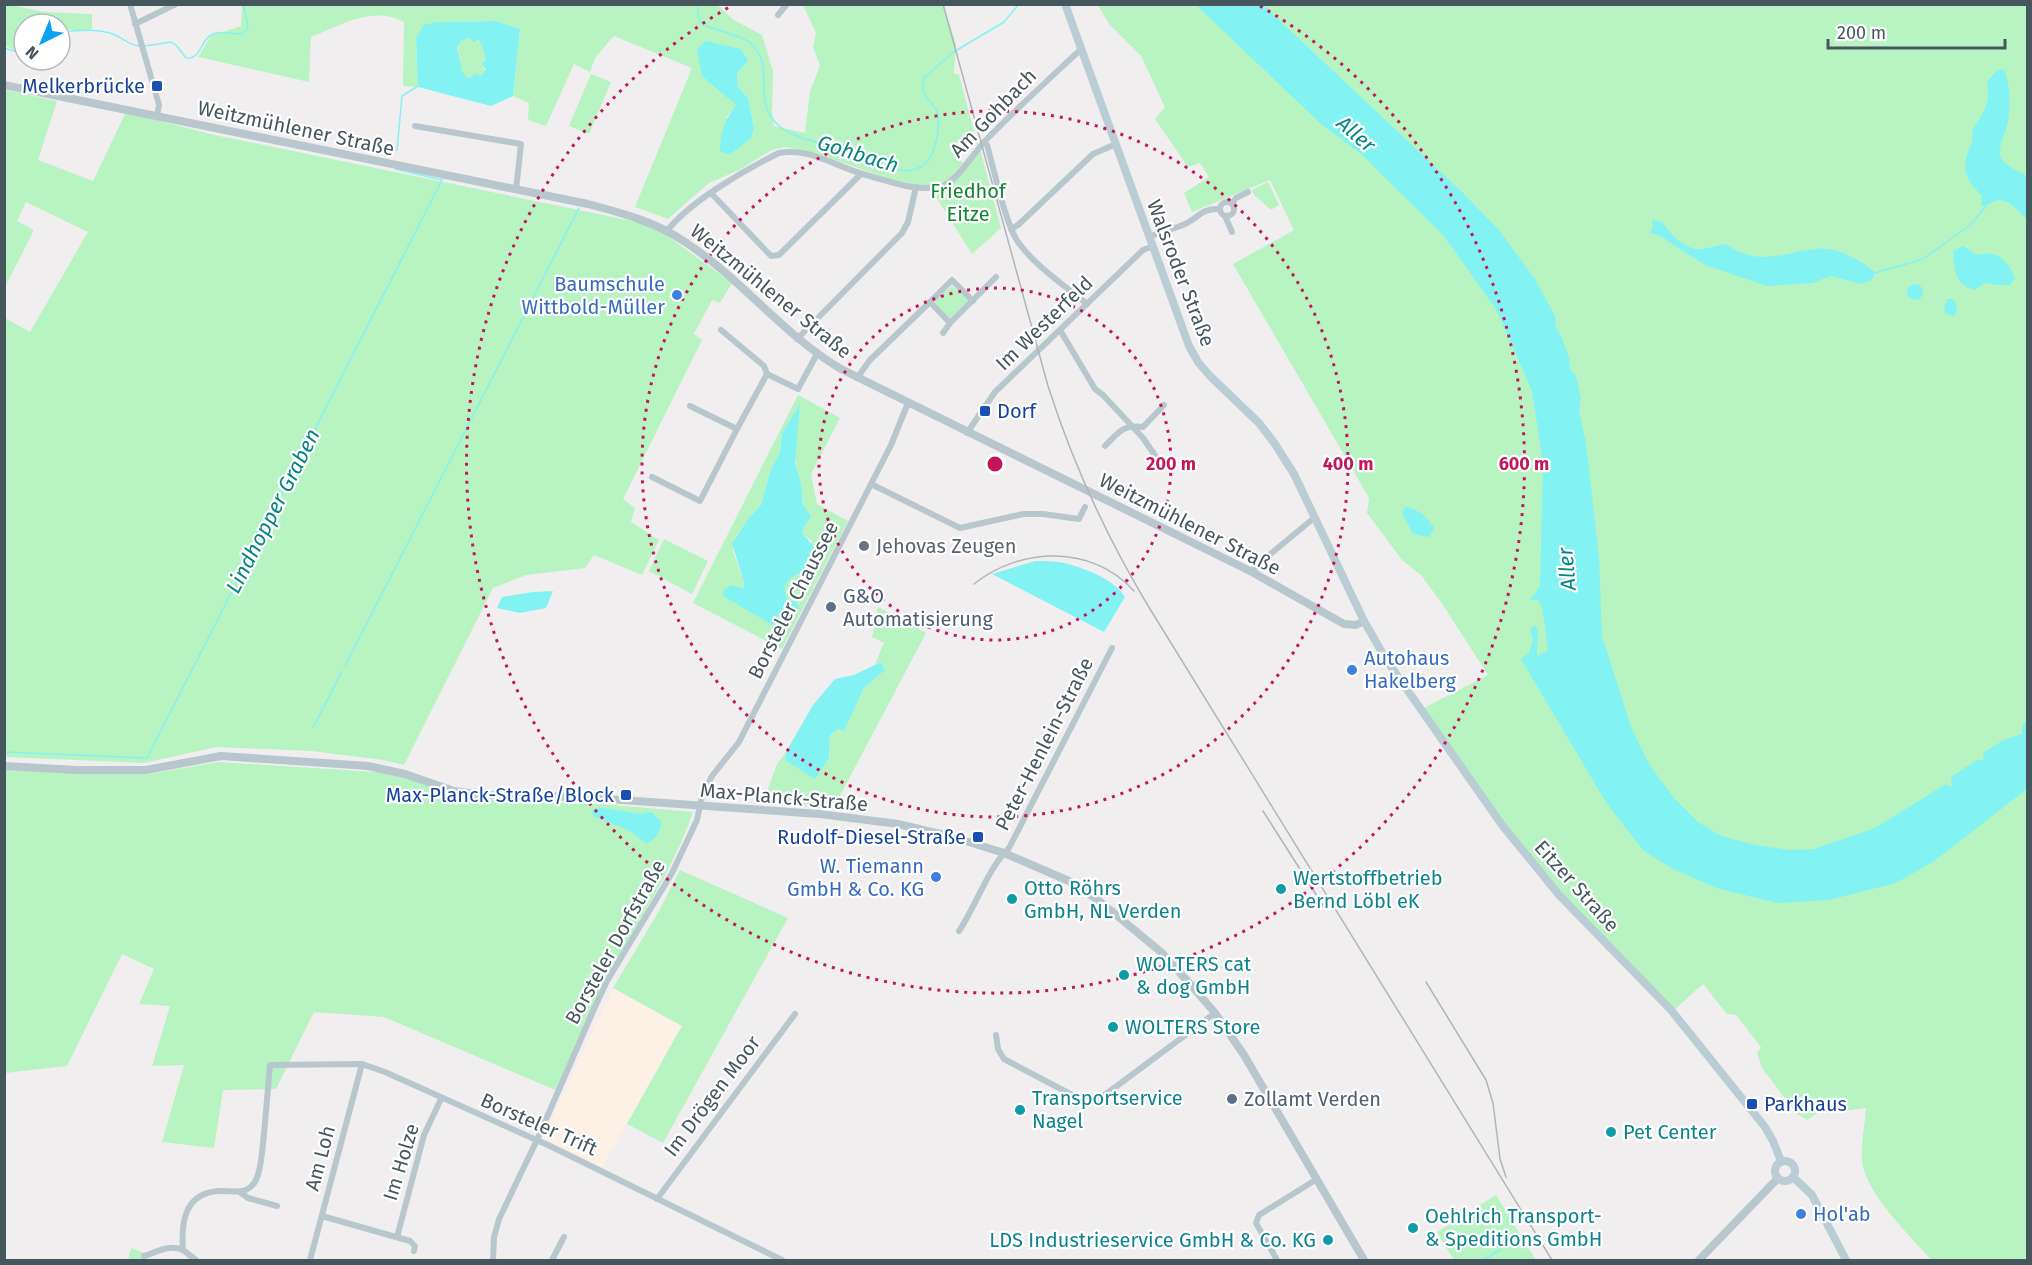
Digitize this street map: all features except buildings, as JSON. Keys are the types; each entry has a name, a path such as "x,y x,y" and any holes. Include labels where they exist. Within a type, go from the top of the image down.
{"main road":[{"name":"Walsroder Straße","path":"1065,4 1189,346 1198,362 1259,423 1275,444 1294,474 1364,621"},
{"name":"Eitzer Straße","path":"1364,621 1392,667 1502,825 1559,895 1671,1010 1765,1127 1781,1161"},
{"path":"1781,1161 1787,1161 1792,1164 1795,1172 1793,1177 1785,1181 1778,1178 1774,1169 1781,1161"},
{"path":"1793,1177 1812,1195 1846,1260"}],"street":[{"path":"130,4 159,105 157,116"},
{"path":"135,24 176,4"},
{"path":"778,15 787,4"},
{"name":"Am Gohbach","path":"667,231 673,223 740,173 779,153 796,151 815,155 861,174 916,187 939,186 950,182 984,142 1078,52 1082,51"},
{"name":"Weitzmühlener Straße","path":"4,85 602,207 643,220 667,231 705,256 797,339 857,378 1252,572 1344,624 1356,625 1364,621"},
{"path":"415,126 520,144 516,190"},
{"path":"984,142 987,145 1011,229 1026,251 1087,304"},
{"path":"1011,229 1093,154 1116,144"},
{"path":"711,194 771,256 779,255 861,174"},
{"path":"797,339 902,233 908,222 916,187"},
{"path":"1226,216 1233,212 1232,203 1236,198 1248,192"},
{"path":"1232,203 1222,202 1219,209 1221,214 1226,216 1232,232"},
{"path":"1149,237 1188,223 1198,213 1213,208 1219,209"},
{"name":"Im Westerfeld","path":"968,433 995,392 1143,250 1153,246"},
{"path":"943,333 996,277"},
{"path":"857,378 870,360 952,280 973,301"},
{"path":"930,302 950,323"},
{"path":"720,330 764,366 767,374 798,389 817,354"},
{"path":"1060,330 1095,389 1132,425 1163,467"},
{"path":"652,477 700,501 767,374"},
{"name":"Borsteler Chaussee","path":"701,806 702,796 712,776 739,742 891,445 908,403"},
{"path":"1105,446 1122,429 1132,425 1143,427 1164,405"},
{"path":"690,406 737,429"},
{"path":"871,484 960,528 1023,514 1079,519 1085,507"},
{"path":"1252,572 1256,566 1314,518"},
{"name":"Peter-Henlein-Straße","path":"1004,853 1009,848 1112,648"},
{"name":"Max-Planck-Straße","path":"4,766 77,770 146,770 221,756 322,762 388,769 454,791 482,795 579,797 819,814 898,824 953,837 1004,853 1069,881 1098,900 1161,952 1215,1013 1252,1068 1364,1260"},
{"name":"Borsteler Dorfstraße","path":"493,1260 494,1237 499,1219 537,1140 607,981 672,873 701,806"},
{"path":"959,931 971,913 999,858 1004,853"},
{"path":"996,1035 998,1050 1004,1059 1088,1101 1101,1097 1215,1013"},
{"name":"Im Drögen Moor","path":"657,1199 795,1014"},
{"name":"Borsteler Trift","path":"241,1193 248,1189 255,1180 261,1158 270,1065 362,1064 385,1072 537,1140 782,1260"},
{"name":"Am Loh","path":"310,1260 362,1064"},
{"name":"Im Holze","path":"397,1238 424,1135 441,1098"},
{"path":"1699,1260 1778,1178"},
{"path":"1277,1260 1256,1223 1258,1215 1317,1179"},
{"path":"183,1250 183,1221 193,1202 205,1194 218,1191 241,1193 248,1198 278,1206"},
{"path":"321,1216 410,1240 415,1246 414,1251"},
{"path":"552,1260 564,1237"},
{"path":"144,1256 169,1247 183,1250 196,1260"}],"shaded area":[{"path":"613,988 681,1026 602,1167 542,1138"}],"green space":[{"path":"5,4 45,12 12,12 12,49 5,46"},
{"path":"242,5 717,5 734,20 762,35 773,71 774,126 805,133 810,91 820,66 813,47 816,33 803,5 943,5 956,43 954,73 959,75 978,146 964,134 950,151 963,163 949,179 929,187 892,180 815,153 784,147 772,150 739,170 709,183 668,219 635,207 692,68 614,36 595,58 590,72 574,64 546,126 528,120 529,103 513,96 520,29 496,21 437,22 416,38 418,87 403,86 404,22 392,17 369,16 345,22 311,37 309,82 198,57 211,36 241,26","holes":["741,49 737,73 738,87 748,98 754,128 726,118 736,105 728,97"]},
{"path":"1098,5 2027,5 2027,1260 1932,1260 1879,1199 1864,1172 1862,1153 1866,1108 1843,1111 1825,1108 1807,1120 1796,1113 1762,1068 1757,1053 1761,1047 1736,1015 1727,1014 1703,984 1674,1010 1560,893 1505,823 1424,708 1488,675 1421,575 1402,560 1367,513 1368,496 1233,264 1294,230 1270,180 1192,212 1184,193 1209,177 1200,163 1188,167 1155,119 1165,107 1141,56 1109,24"},
{"path":"72,13 92,14 92,30 72,30"},
{"path":"470,38 476,40 484,48 486,59 482,77 467,78 459,64 457,55 459,45 462,40"},
{"path":"591,74 611,82 589,134 569,126"},
{"path":"5,90 57,101 38,160 93,181 126,112 210,134 642,223 662,232 732,283 720,303 712,300 694,334 702,340 623,499 635,508 631,522 659,540 642,575 594,555 585,568 526,575 493,588 404,765 312,751 216,747 144,763 5,757 5,318 30,332 88,232 26,202 17,221 34,230 5,287"},
{"name":"Friedhof Eitze","path":"980,149 1001,228 972,254 931,189 943,187"},
{"path":"1268,182 1279,205 1271,210 1254,195 1252,190"},
{"path":"952,286 969,300 951,318 935,303 936,299"},
{"path":"798,395 840,418 811,474 817,504 848,521 782,649 693,603","holes":["800,405 794,453 805,511 802,534 812,541 804,573 790,579 785,586 788,601 731,585 742,588 744,582 733,551 736,536 761,505 770,472 780,452 782,433"]},
{"path":"664,539 708,561 692,594 649,571"},
{"path":"878,607 926,633 833,809 763,803 777,764 786,752 785,760 829,758 830,735 838,729 844,731 864,688 885,670 881,662 875,664 884,643 872,637"},
{"path":"218,762 392,773 457,795 494,800 614,805 693,812 676,854 601,990 555,1090 384,1017 314,1012 276,1089 223,1090 214,1148 162,1142 184,1065 152,1066 170,1006 139,1004 154,969 122,954 67,1066 5,1073 5,770 149,774"},
{"path":"680,870 788,918 663,1143 627,1124 682,1026 613,988 659,911"},
{"path":"1496,1195 1536,1260 1454,1260 1437,1232"},
{"path":"131,1248 144,1253 147,1260 128,1260"}],"water":[{"name":"Aller","path":"1196,5 1263,5 1463,193 1498,229 1535,279 1555,316 1556,328 1570,361 1569,368 1576,376 1581,398 1579,411 1586,443 1599,557 1602,636 1631,727 1649,764 1674,798 1698,822 1721,836 1755,845 1790,850 1814,849 1875,828 1946,784 1952,787 1951,777 1977,760 1983,760 1984,752 2004,740 2022,734 2023,723 2027,721 2027,789 1933,862 1896,883 1829,900 1778,903 1716,888 1671,868 1643,850 1607,804 1521,659 1529,653 1533,640 1530,630 1534,625 1538,629 1537,656 1548,650 1542,607 1538,600 1530,600 1540,586 1543,463 1532,391 1496,309 1443,235 1360,153 1321,124"},
{"path":"496,21 520,29 513,96 491,106 418,87 416,38 424,25 437,22","holes":["470,38 473,42 478,40 483,47 485,61 482,63 486,69 481,76 477,74 467,78 462,71 457,48 462,40"]},
{"path":"705,41 741,49 748,61 737,73 738,87 748,98 754,128 751,138 729,155 720,151 721,138 726,121 736,105 702,76 697,49"},
{"path":"2004,69 2009,88 2009,107 2000,152 2006,163 2027,176 2027,220 2013,206 2004,201 1995,201 1981,206 1982,196 1970,182 1965,167 1972,142 1972,133 1984,111 1987,100 1987,81 1998,70"},
{"path":"1652,219 1662,222 1677,239 1692,248 1703,249 1726,244 1737,251 1759,257 1816,249 1831,250 1856,259 1875,273 1872,280 1862,284 1830,276 1813,283 1767,286 1705,265 1660,236 1650,233 1653,227"},
{"path":"1963,246 1978,255 1991,254 2001,258 2009,266 2015,278 2010,285 1985,283 1974,290 1963,284 1957,275 1953,251"},
{"path":"1915,284 1921,286 1923,292 1921,298 1915,300 1909,298 1907,292 1909,286"},
{"path":"1947,299 1952,299 1957,305 1954,316 1945,313"},
{"path":"800,404 795,462 803,504 811,517 802,533 816,551 818,559 817,565 798,574 788,582 785,593 788,601 795,601 799,608 776,627 723,596 724,590 731,585 743,588 744,582 732,543 761,505 770,472 780,452 782,433"},
{"path":"1405,507 1419,512 1428,520 1434,528 1429,537 1413,534 1402,513"},
{"path":"1035,561 1068,564 1100,576 1115,585 1125,597 1104,632 992,574"},
{"path":"553,591 546,608 520,613 497,608 502,597"},
{"path":"881,662 885,670 864,688 844,731 838,729 830,735 829,758 815,779 785,760 786,752 813,705 835,679 854,675"},
{"path":"604,808 640,814 651,812 661,821 659,832 646,844 626,829 593,816 592,809"}],"waterway":[{"name":"Gohbach","path":"145,46 171,42 186,58 191,58 198,53 211,35 221,32 241,34 247,29 243,4"},
{"name":"Gohbach","path":"330,4 336,4"},
{"name":"Gohbach","path":"698,4 698,16 703,25 745,39 757,51 762,61 765,103 769,114 783,129 800,137 906,171 926,163 937,138 937,111 924,93 923,79 952,53 1004,22 1019,4"},
{"name":"Gohbach","path":"72,31 100,31 140,46"},
{"name":"Gohbach","path":"4,48 12,50"},
{"name":"Lindhopper Graben","path":"397,150 402,96 418,86"},
{"name":"Lindhopper Graben","path":"4,752 147,758 442,180 395,169"},
{"path":"1875,273 1923,259 1970,225 1986,206"},
{"path":"345,666 579,208"},
{"path":"313,728 342,671"},
{"path":"1505,1247 1517,1239"},
{"path":"1483,1260 1501,1249"}],"railway":[{"path":"943,4 1048,386 1068,444 1105,528 1150,609 1552,1260"},
{"path":"974,584 1012,563 1056,556 1077,558 1098,565 1117,576 1134,591"},
{"path":"1263,811 1324,907"},
{"path":"1426,982 1486,1080 1493,1103 1500,1159 1506,1177"}],"place":[{"name":"Melkerbrücke","path":"157,86"},
{"name":"Baumschule Wittbold-Müller","path":"677,295"},
{"name":"Dorf","path":"985,411"},
{"name":"Jehovas Zeugen","path":"864,546"},
{"name":"G&O Automatisierung","path":"831,607"},
{"name":"Autohaus Hakelberg","path":"1352,670"},
{"name":"Max-Planck-Straße/Block","path":"626,795"},
{"name":"Rudolf-Diesel-Straße","path":"978,837"},
{"name":"W. Tiemann GmbH & Co. KG","path":"936,877"},
{"name":"Wertstoffbetrieb Bernd Löbl eK","path":"1281,889"},
{"name":"Otto Röhrs GmbH, NL Verden","path":"1012,899"},
{"name":"WOLTERS cat & dog GmbH","path":"1124,975"},
{"name":"WOLTERS Store","path":"1113,1027"},
{"name":"Zollamt Verden","path":"1232,1099"},
{"name":"Parkhaus","path":"1752,1104"},
{"name":"Transportservice Nagel","path":"1020,1110"},
{"name":"Pet Center","path":"1611,1132"},
{"name":"Hol'ab","path":"1801,1214"},
{"name":"Oehlrich Transport- & Speditions GmbH","path":"1413,1228"},
{"name":"LDS Industrieservice GmbH & Co. KG","path":"1328,1240"}]}
